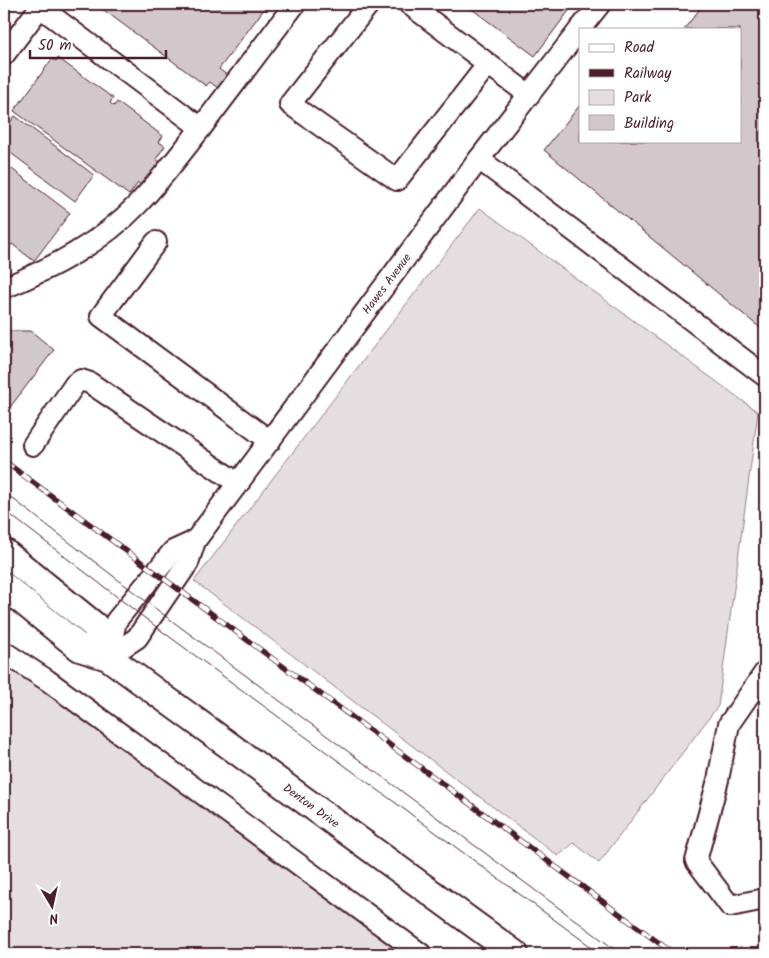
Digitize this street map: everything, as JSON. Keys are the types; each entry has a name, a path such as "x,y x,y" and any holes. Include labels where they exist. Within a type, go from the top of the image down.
{"main road":[{"name":"Denton Drive","path":"4,552 94,626 108,657"},
{"name":"Denton Drive","path":"4,586 80,648 108,657 515,954"}],"street":[{"path":"4,288 43,272 98,238 138,204 202,128 295,4"},
{"path":"369,4 290,104 397,180 488,64"},
{"path":"410,4 529,95"},
{"name":"Hawes Avenue","path":"581,28 600,4"},
{"path":"4,55 39,5 202,128"},
{"name":"Hawes Avenue","path":"108,657 137,638 188,563 195,541 479,159 579,30"},
{"path":"479,159 765,376"},
{"path":"156,242 101,316 270,441"},
{"path":"33,444 75,384 81,380 90,383 239,484"},
{"path":"4,652 55,686 421,954"},
{"path":"765,672 729,724 718,780 696,861 730,906 765,899"}],"green space":[{"path":"480,208 758,412 718,706 599,863 574,843 558,856 194,581"},
{"path":"4,665 42,689 403,954 4,954"}],"building":[{"path":"98,4 268,4 219,69 228,76 219,89 210,82 206,86"},
{"path":"465,4 574,4 535,56"},
{"path":"692,4 756,4 765,11 765,332 544,150 579,106 579,142 742,142 742,28 685,28 699,10"},
{"path":"58,58 113,98 110,103 114,106 117,102 163,136 159,142 165,146 156,159 165,166 147,190 138,183 129,195 14,111 52,59 56,61"},
{"path":"15,116 94,175 75,201 4,148 4,131"},
{"path":"4,163 70,213 34,261 12,244 4,254"},
{"path":"4,331 31,331 54,350 4,415"}],"tram line":[{"path":"4,492 156,609 621,954"},
{"path":"4,510 159,629 601,954"}],"railway":[{"path":"4,461 674,954"}]}
